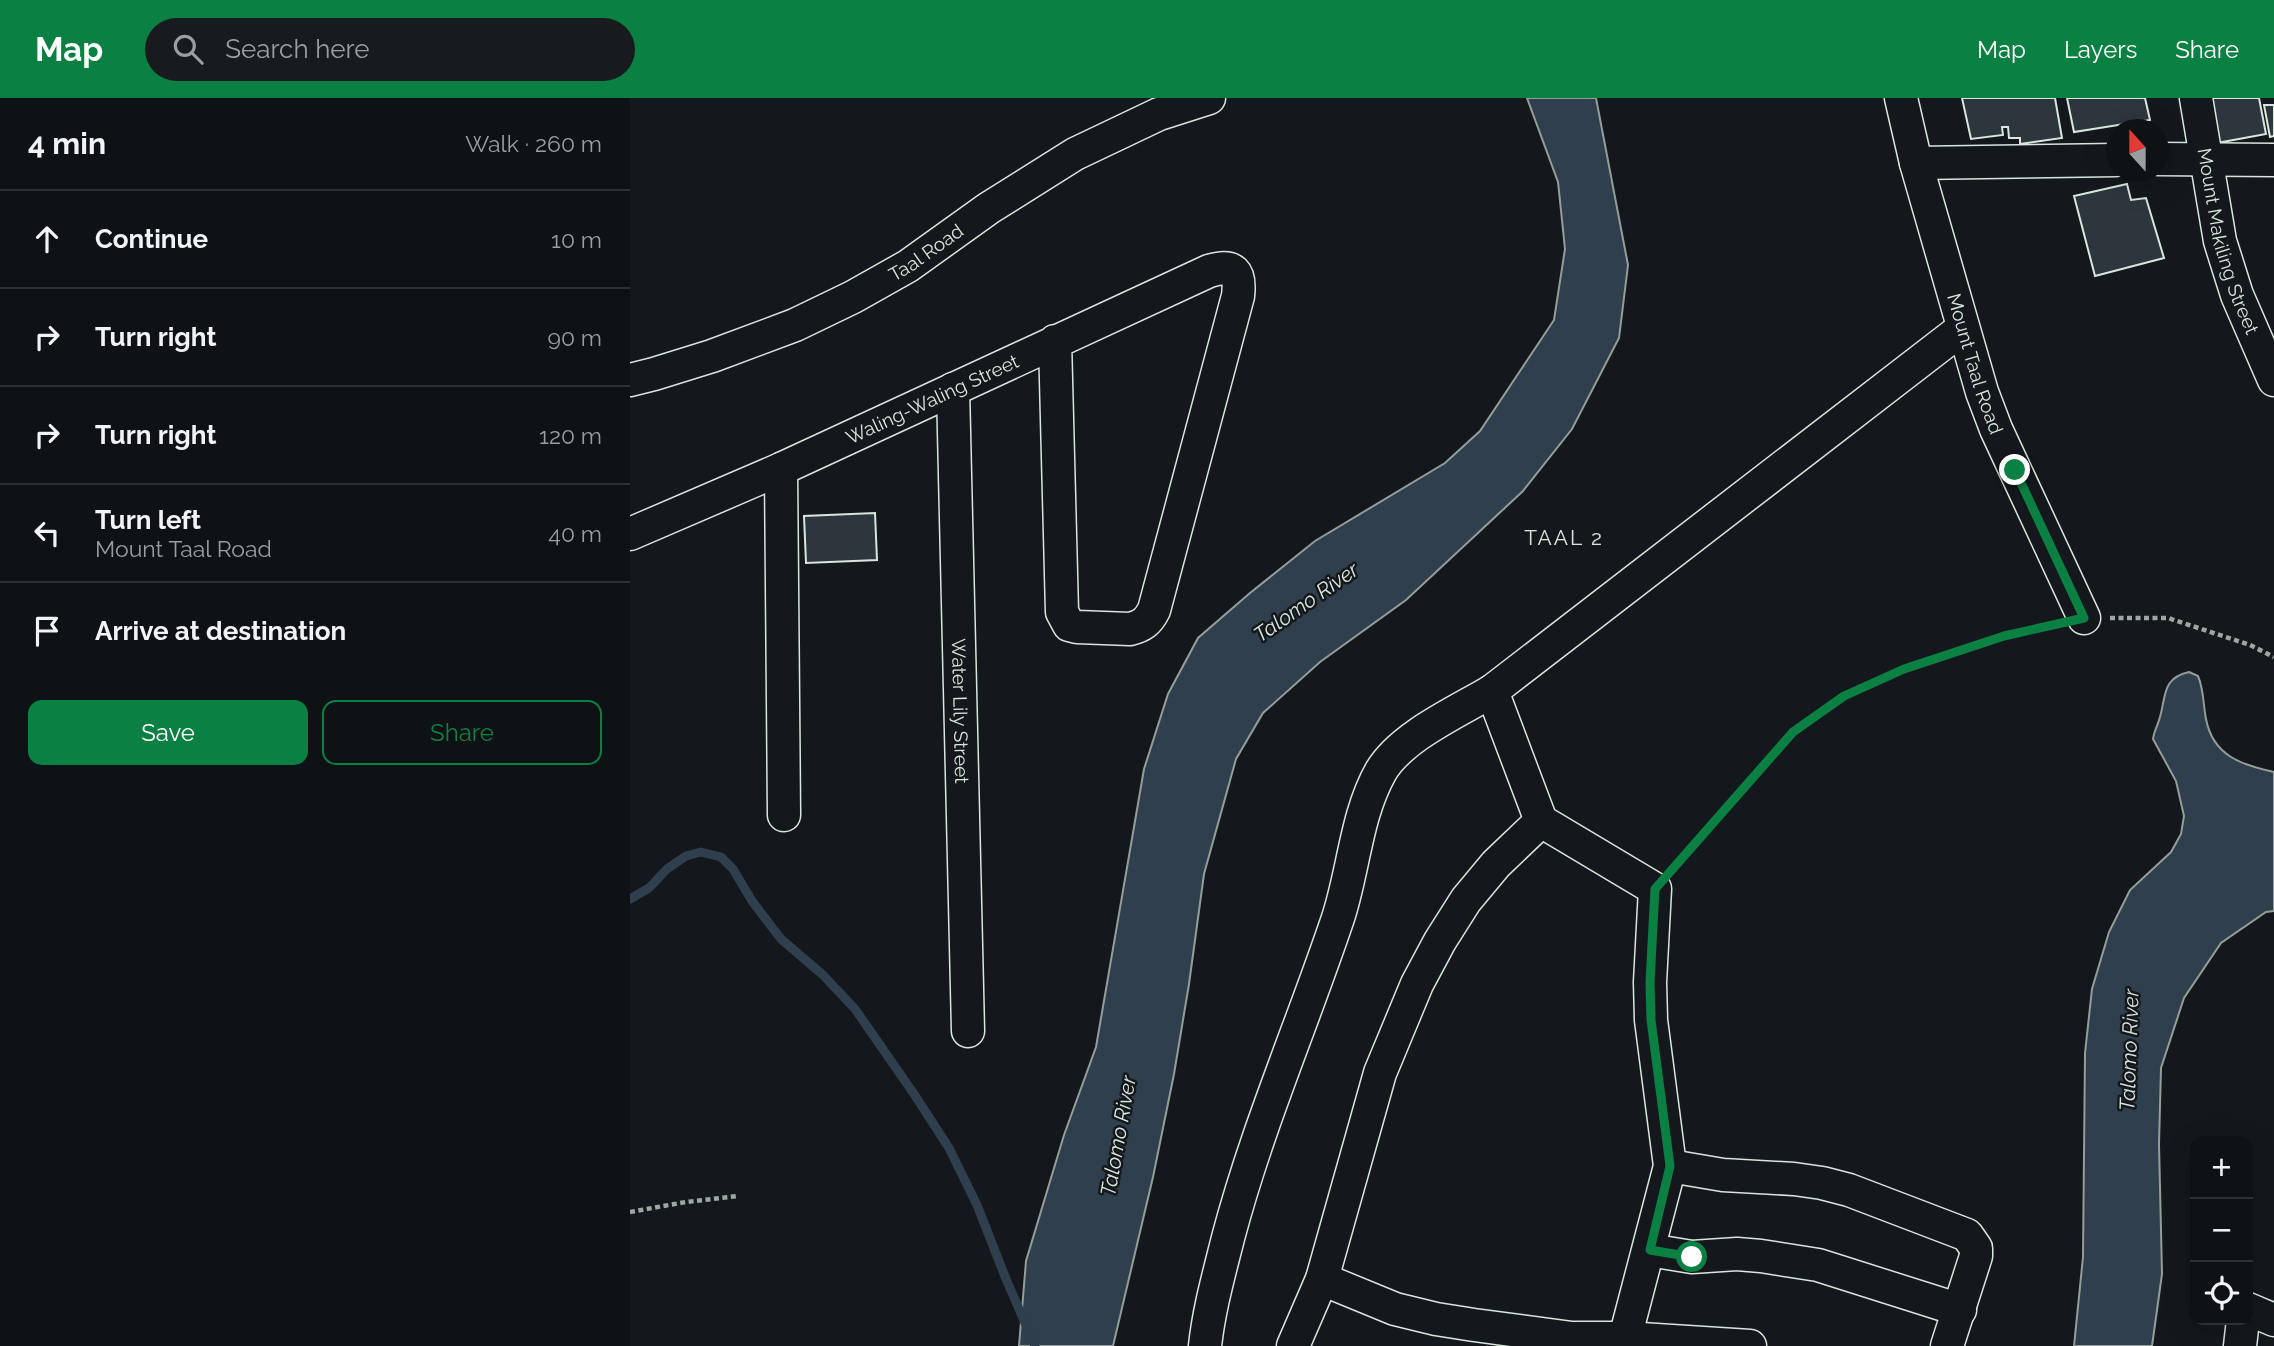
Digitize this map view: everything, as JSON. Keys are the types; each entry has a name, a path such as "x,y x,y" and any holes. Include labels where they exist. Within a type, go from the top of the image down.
{"street":[{"name":"Taal Road","path":"630,380 712,356 795,325 853,297 908,266 989,208 1074,154 1159,114 1209,98"},
{"name":"Mount Taal Road","path":"1901,98 1916,163 1982,392 1996,429 2084,618"},
{"name":"Mount Makiling Street","path":"2196,98 2220,241 2236,295 2274,380"},
{"path":"2169,159 2274,160"},
{"path":"1916,163 2106,160"},
{"name":"Waling-Waling Street","path":"630,534 781,469 1055,341 1209,271 1219,268 1234,270 1240,285 1235,309 1154,610 1150,618 1139,627 1077,627 1069,625 1062,612 1055,341"},
{"path":"1205,1346 1209,1313 1244,1180 1337,919 1362,818 1382,769 1416,736 1492,691 1963,328"},
{"name":"Water Lily Street","path":"953,389 968,1031"},
{"path":"781,469 785,815"},
{"path":"1492,691 1541,821 1655,889 1650,982 1651,1020 1670,1166 1625,1338"},
{"path":"1293,1346 1322,1279 1380,1073 1417,984 1466,900 1496,864 1541,821"},
{"path":"1670,1166 1723,1175 1822,1183 1849,1190 1967,1235 1976,1248 1976,1256 1947,1346"},
{"path":"1650,1250 1692,1257 1737,1254 1761,1256 1818,1265 1960,1310"},
{"path":"1322,1279 1395,1309 1436,1319 1572,1338 1625,1338 1750,1346"},
{"path":"2253,1310 2274,1320"},
{"path":"2239,1346 2243,1325"}],"path":[{"path":"1655,889 1793,732 1844,696 1904,669 2004,636 2084,618 2168,618 2250,645 2274,657"},
{"path":"630,1212 738,1196"}],"water":[{"name":"Talomo River","path":"1527,98 1596,98 1628,265 1619,338 1572,429 1523,491 1406,600 1320,662 1263,713 1236,759 1204,874 1174,1074 1113,1346 1019,1346 1026,1261 1064,1135 1096,1047 1144,769 1168,694 1198,638 1250,593 1315,541 1445,463 1480,431 1554,320 1565,249 1558,182"},
{"name":"Talomo River","path":"2189,672 2198,676 2206,719 2215,742 2240,762 2274,772 2274,911 2266,912 2221,943 2184,998 2161,1068 2159,1144 2162,1274 2152,1346 2074,1346 2083,1257 2085,1053 2092,989 2109,932 2130,890 2171,852 2181,834 2184,816 2176,781 2153,739 2170,683"}],"building":[{"path":"1962,98 2055,98 2062,138 2020,144 2020,138 2009,138 2008,127 2002,127 2003,135 1971,139"},
{"path":"2067,98 2145,98 2150,119 2106,119 2106,127 2074,132"},
{"path":"2208,98 2259,98 2266,134 2217,143"},
{"path":"2264,105 2274,105 2274,136 2270,137"},
{"path":"2127,184 2131,200 2146,198 2164,258 2095,276 2074,196"},
{"path":"875,513 877,560 806,563 804,516"}],"waterway":[{"path":"630,899 649,888 667,869 686,856 701,852 721,857 733,869 752,901 781,939 823,975 855,1009 949,1148 977,1205 1035,1346"}],"district":[{"name":"TAAL 2","path":"1564,537"}],"route":[{"path":"1692,1257 1650,1250 1670,1166 1651,1020 1650,982 1655,889 1793,732 1844,696 1904,669 2004,636 2084,618 2015,470"}]}
